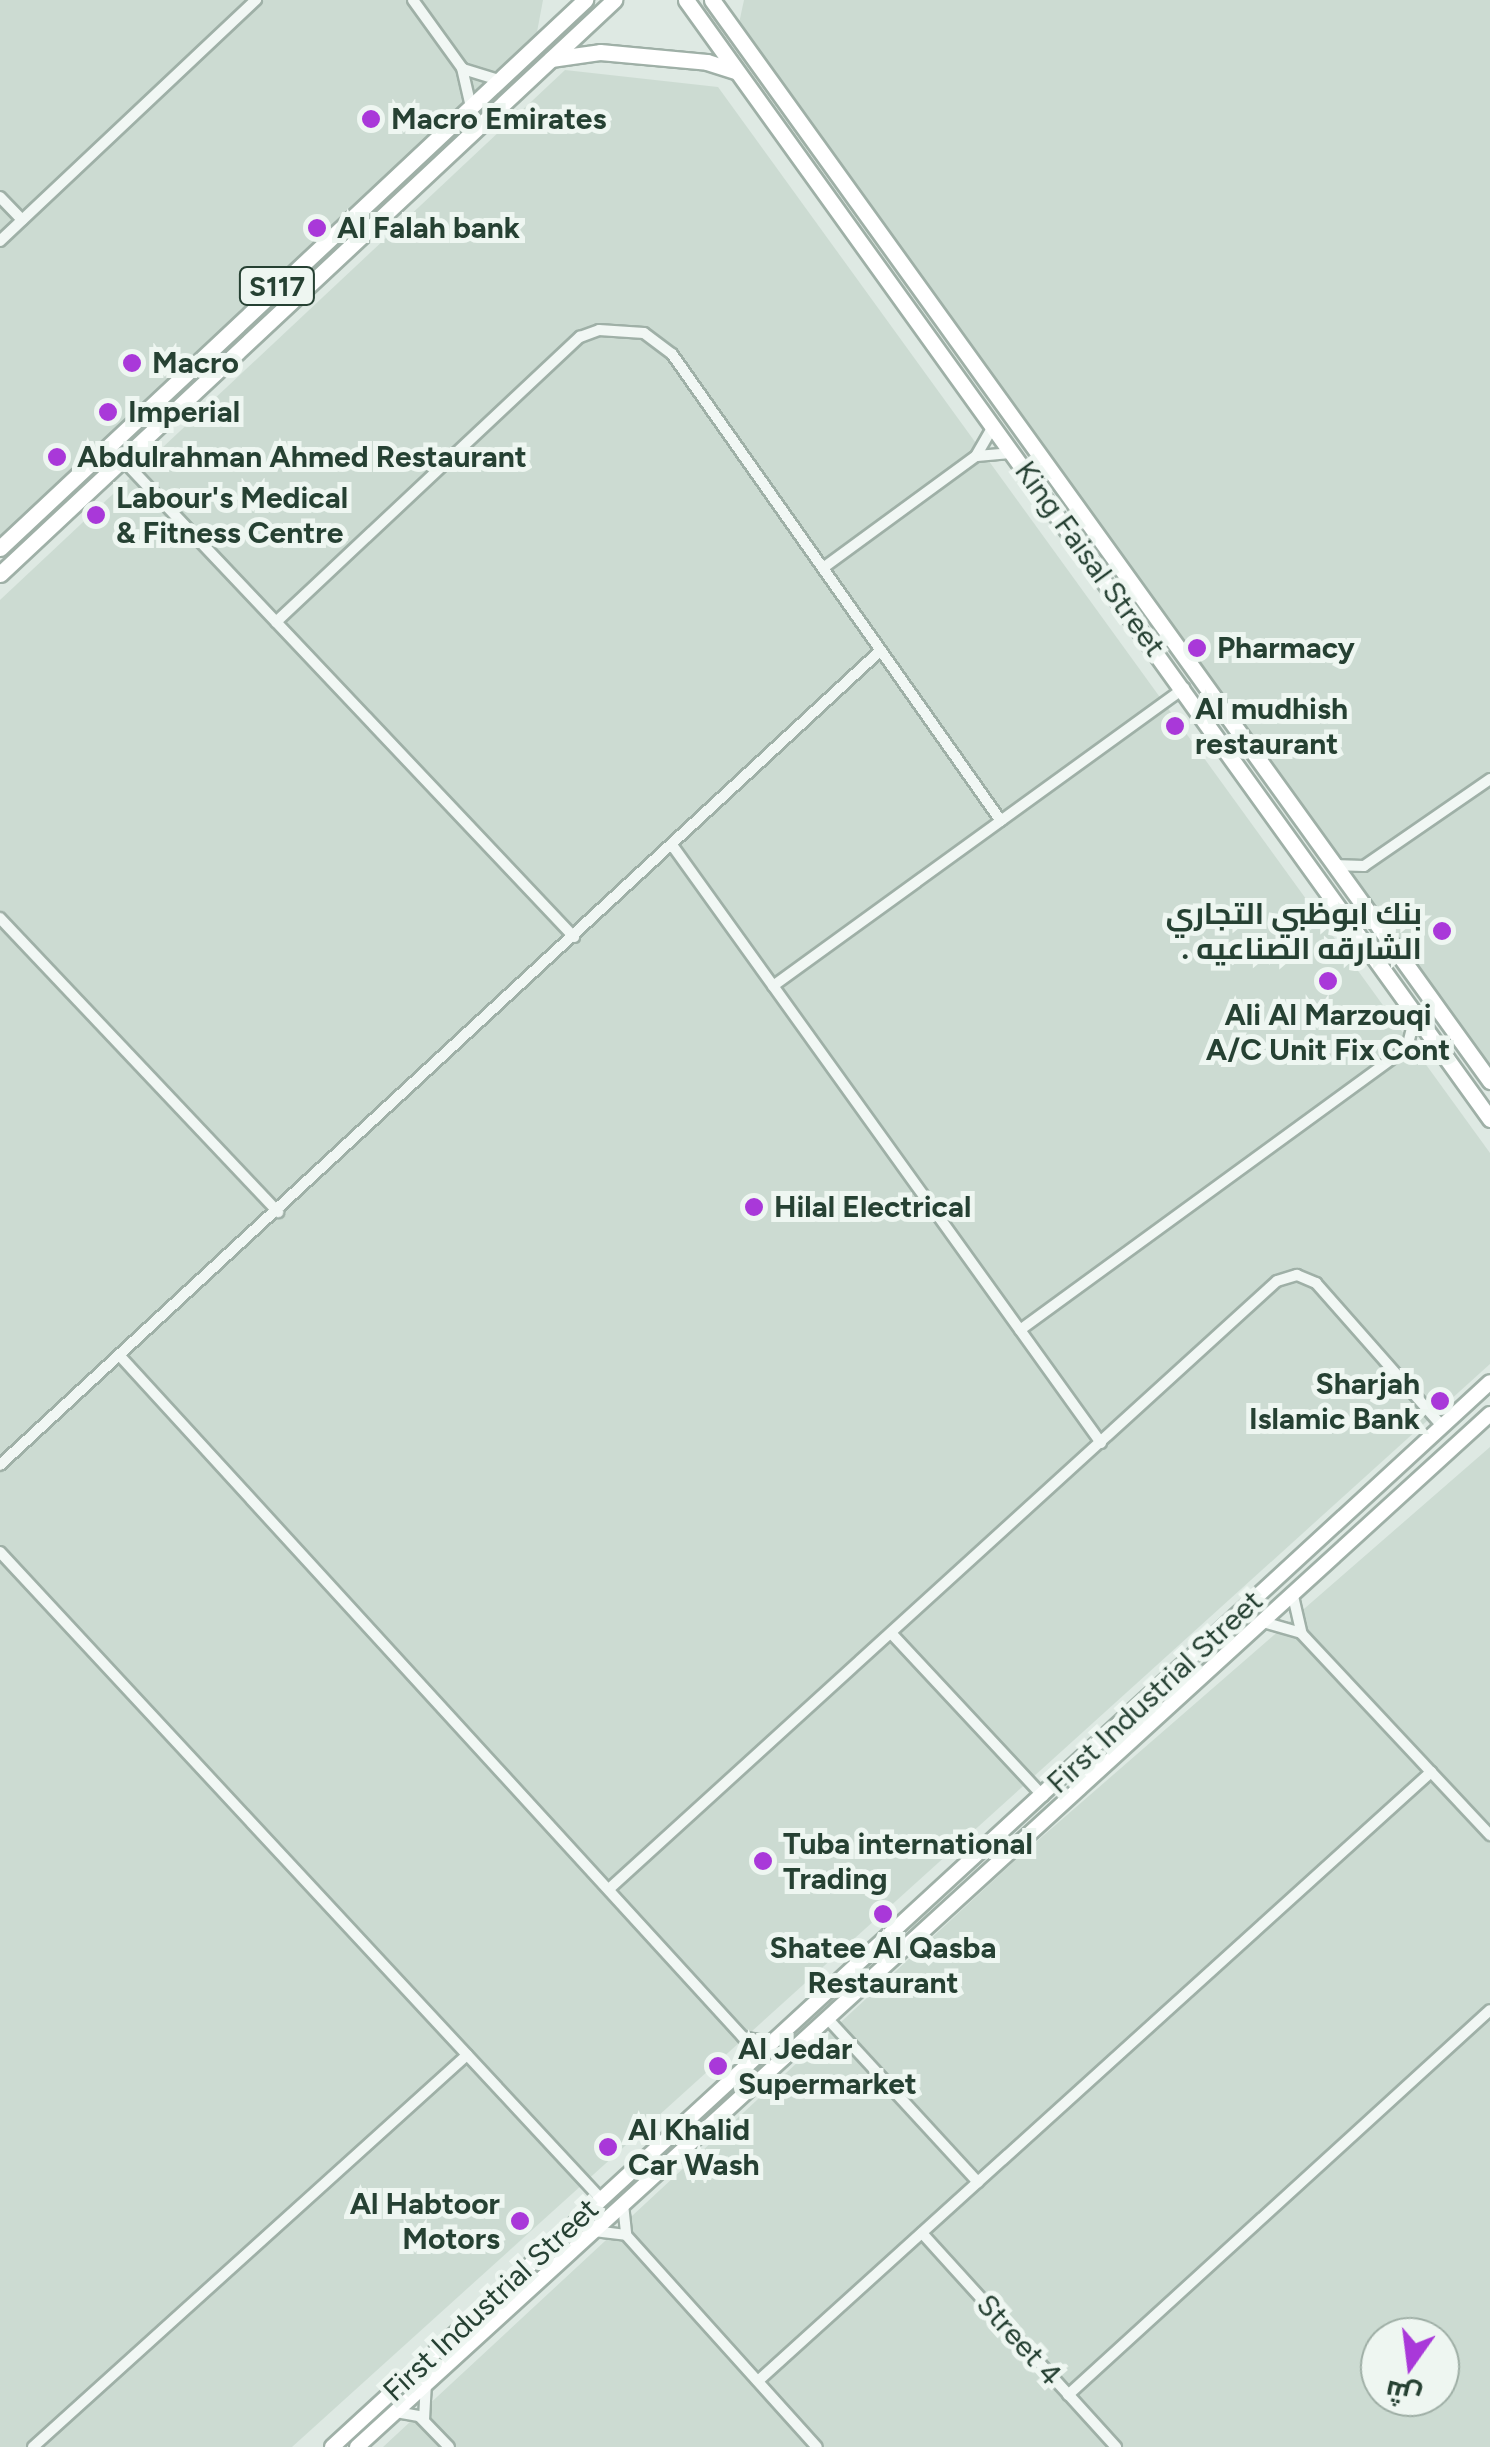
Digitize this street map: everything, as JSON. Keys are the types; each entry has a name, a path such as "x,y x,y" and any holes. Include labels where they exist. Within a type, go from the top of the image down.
{"main road":[{"path":"555,26 560,0"},
{"name":"S117","path":"0,548 470,103 585,0"},
{"name":"S117","path":"0,574 614,0"},
{"name":"King Faisal Street","path":"686,0 1184,688 1490,1120"},
{"name":"King Faisal Street","path":"712,0 1328,863 1490,1080"},
{"path":"728,24 731,0"},
{"path":"547,60 600,52 707,62 737,72"},
{"name":"First Industrial Street","path":"332,2447 1490,1382"},
{"name":"First Industrial Street","path":"357,2447 1490,1414"}],"street":[{"path":"0,240 256,0"},
{"path":"414,0 462,68 470,103"},
{"path":"462,68 496,79"},
{"path":"0,198 22,220"},
{"path":"276,622 574,341 600,330 636,331 666,347 1002,821"},
{"path":"823,568 976,456 993,426"},
{"path":"976,456 1013,453"},
{"path":"122,458 574,937"},
{"path":"0,1465 278,1212 881,650"},
{"path":"773,986 1184,688"},
{"path":"1328,863 1364,866 1490,779"},
{"path":"672,845 1101,1443"},
{"path":"1356,901 1364,866"},
{"path":"0,918 278,1212"},
{"path":"1407,1048 1415,1015"},
{"path":"1020,1330 1407,1048 1439,1048"},
{"path":"609,1889 1277,1281 1297,1275 1316,1283 1442,1426"},
{"path":"120,1356 743,2036 748,2068"},
{"path":"0,1552 601,2199"},
{"path":"1293,1596 1301,1633"},
{"path":"1264,1622 1301,1633 1490,1836"},
{"path":"892,1633 1042,1796"},
{"path":"758,2381 1431,1772"},
{"path":"1068,2394 1490,2010"},
{"path":"827,2018 978,2182"},
{"path":"743,2036 775,2043"},
{"path":"33,2447 467,2055"},
{"path":"623,2204 626,2235 818,2447"},
{"path":"594,2231 626,2235"},
{"name":"Street 4","path":"922,2233 1116,2447"},
{"path":"424,2420 427,2384"},
{"path":"396,2412 424,2420 449,2447"}],"shaded area":[{"path":"0,0 543,0 537,32 0,541"},
{"path":"744,0 1490,0 1490,1075 738,28"},
{"path":"565,70 718,87 1490,1153 1490,1364 292,2447 0,2447 0,600"},
{"path":"1490,1447 1490,2447 383,2447 1021,1855"}],"place":[{"name":"Macro Emirates","path":"371,119"},
{"name":"Al Falah bank","path":"317,228"},
{"name":"Macro","path":"132,363"},
{"name":"Imperial","path":"108,412"},
{"name":"Abdulrahman Ahmed Restaurant","path":"57,457"},
{"name":"Labour's Medical & Fitness Centre","path":"96,515"},
{"name":"Pharmacy","path":"1197,648"},
{"name":"Al mudhish restaurant","path":"1175,726"},
{"name":"بنك ابوظبي التجاري . الشارقه الصناعيه","path":"1442,931"},
{"name":"Ali Al Marzouqi A/C Unit Fix Cont","path":"1328,981"},
{"name":"Hilal Electrical","path":"754,1207"},
{"name":"Sharjah Islamic Bank","path":"1440,1401"},
{"name":"Tuba international Trading","path":"763,1861"},
{"name":"Shatee Al Qasba Restaurant","path":"883,1914"},
{"name":"Al Jedar Supermarket","path":"718,2066"},
{"name":"Al Khalid Car Wash","path":"608,2147"},
{"name":"Al Habtoor Motors","path":"520,2221"}]}
